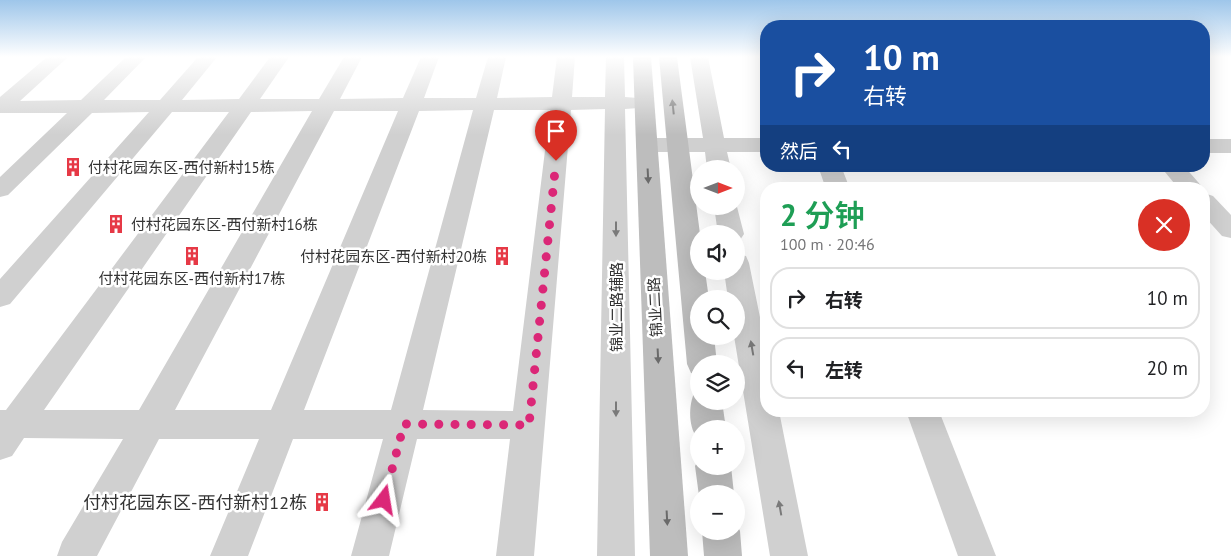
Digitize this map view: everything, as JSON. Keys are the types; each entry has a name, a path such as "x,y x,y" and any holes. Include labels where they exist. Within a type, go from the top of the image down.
{"main road":[{"name":"锦业二路","path":"643,83 668,556"},
{"path":"671,83 701,355"},
{"path":"722,540 723,556"}],"street":[{"path":"0,107 28,83"},
{"path":"0,190 111,83"},
{"path":"0,297 186,83"},
{"path":"5,431 261,83"},
{"path":"76,556 338,83"},
{"path":"229,556 419,83"},
{"path":"370,556 491,83"},
{"path":"515,556 563,83"},
{"name":"锦业二路辅路","path":"615,83 616,556"},
{"path":"704,83 718,160"},
{"path":"0,107 644,103"},
{"path":"646,145 760,145"},
{"path":"1210,146 1231,146"},
{"path":"1176,172 1185,182"},
{"path":"1210,207 1231,230"},
{"path":"739,280 760,396"},
{"path":"764,417 789,556"},
{"path":"924,417 977,556"},
{"path":"5,431 150,424 529,425"}],"place":[{"name":"付村花园东区-西付新村15栋","path":"73,167"},
{"name":"付村花园东区-西付新村16栋","path":"116,224"},
{"name":"付村花园东区-西付新村17栋","path":"192,256"},
{"name":"付村花园东区-西付新村20栋","path":"502,256"},
{"name":"付村花园东区-西付新村12栋","path":"322,502"}],"route":[{"path":"384,500 404,424 529,425 556,161"}]}
